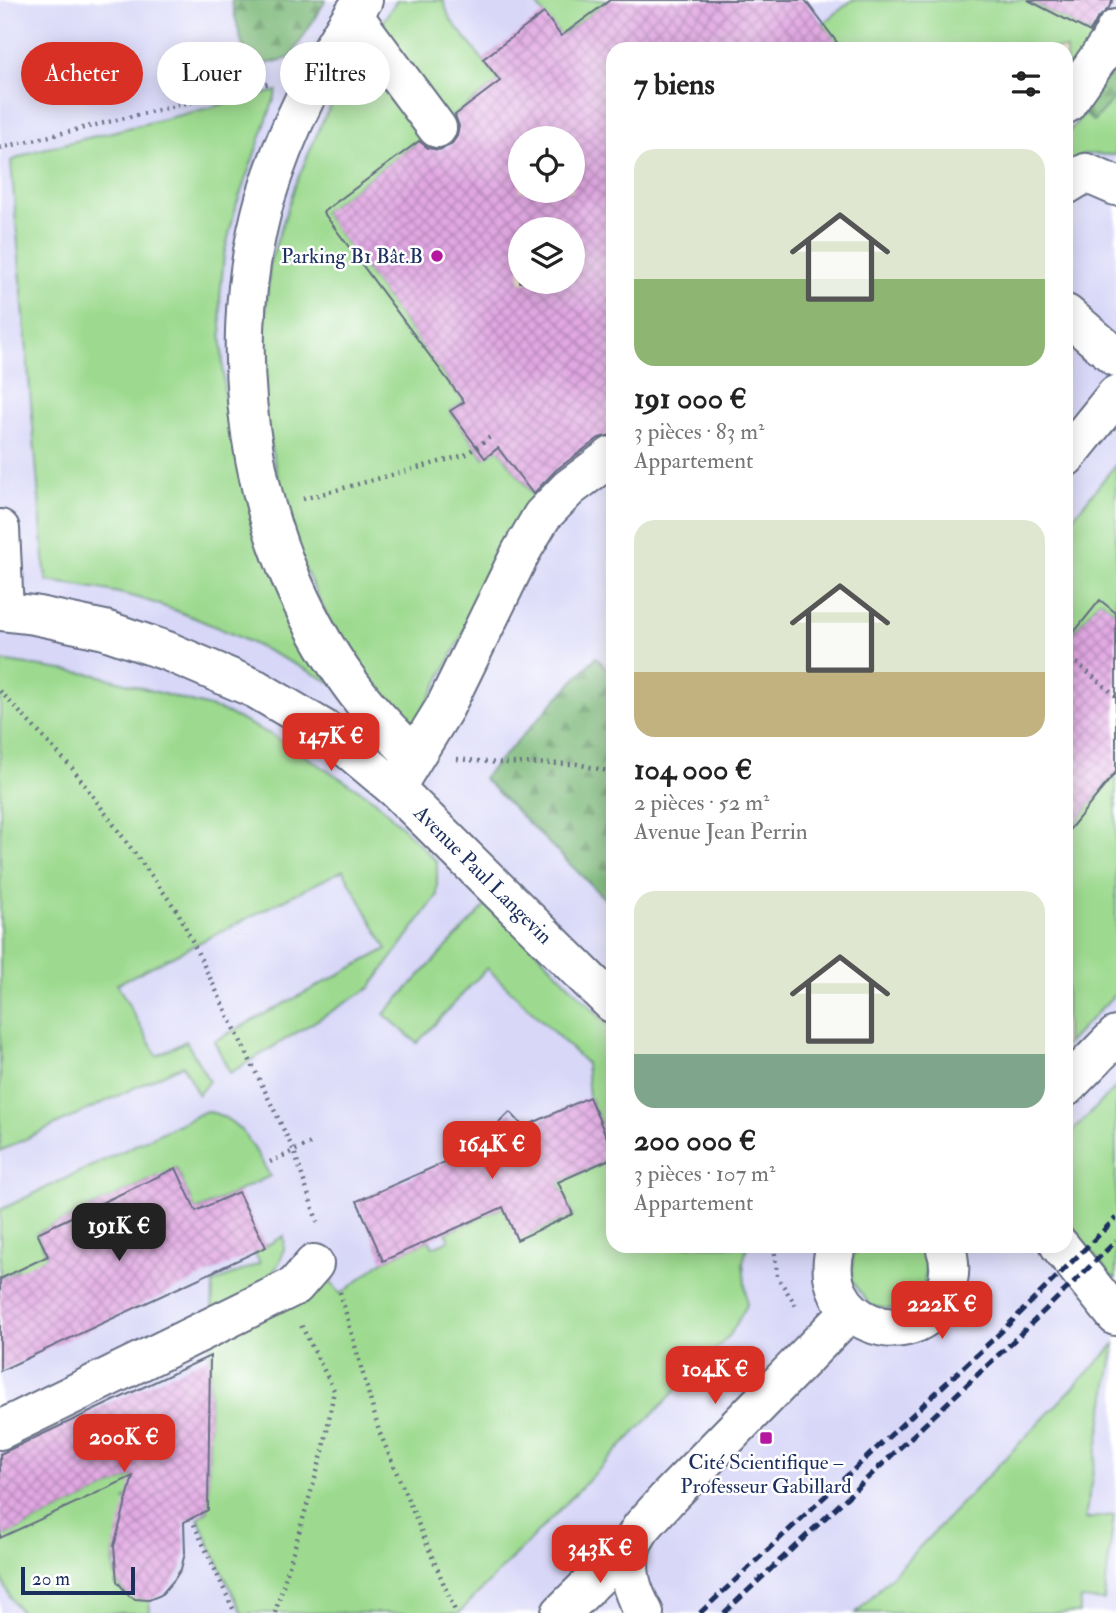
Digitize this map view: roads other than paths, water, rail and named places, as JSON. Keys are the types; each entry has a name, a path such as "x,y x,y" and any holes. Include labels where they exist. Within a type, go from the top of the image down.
{"street":[{"path":"438,128 362,18 321,69 289,135 265,200 250,268 245,322 247,410 255,460 266,507 287,568 330,654 405,772 445,707 521,552 542,516 569,488 606,460"},
{"path":"1073,94 1116,29"},
{"path":"1073,180 1086,173 1116,187"},
{"path":"1073,320 1116,357"},
{"path":"1073,448 1116,395"},
{"name":"Avenue Paul Langevin","path":"0,529 2,611 105,630 167,651 256,689 327,731 405,772 606,996"},
{"path":"1073,1080 1116,1037"},
{"path":"834,1253 833,1281 839,1297 850,1311 866,1322 885,1327 905,1326 923,1318 938,1305 947,1287 950,1268 947,1253"},
{"path":"1066,1253 1116,1316"},
{"path":"0,1430 295,1286 324,1258"},
{"path":"644,1613 630,1583 628,1556 641,1528 850,1311"},
{"path":"561,1613 632,1544"}],"railway":[{"path":"700,1613 1000,1333 1116,1218"},
{"path":"724,1613 1116,1241"}],"place":[{"name":"Parking B1 Bât.B","path":"437,256"},
{"name":"Cité Scientifique – Professeur Gabillard","path":"766,1438"}]}
